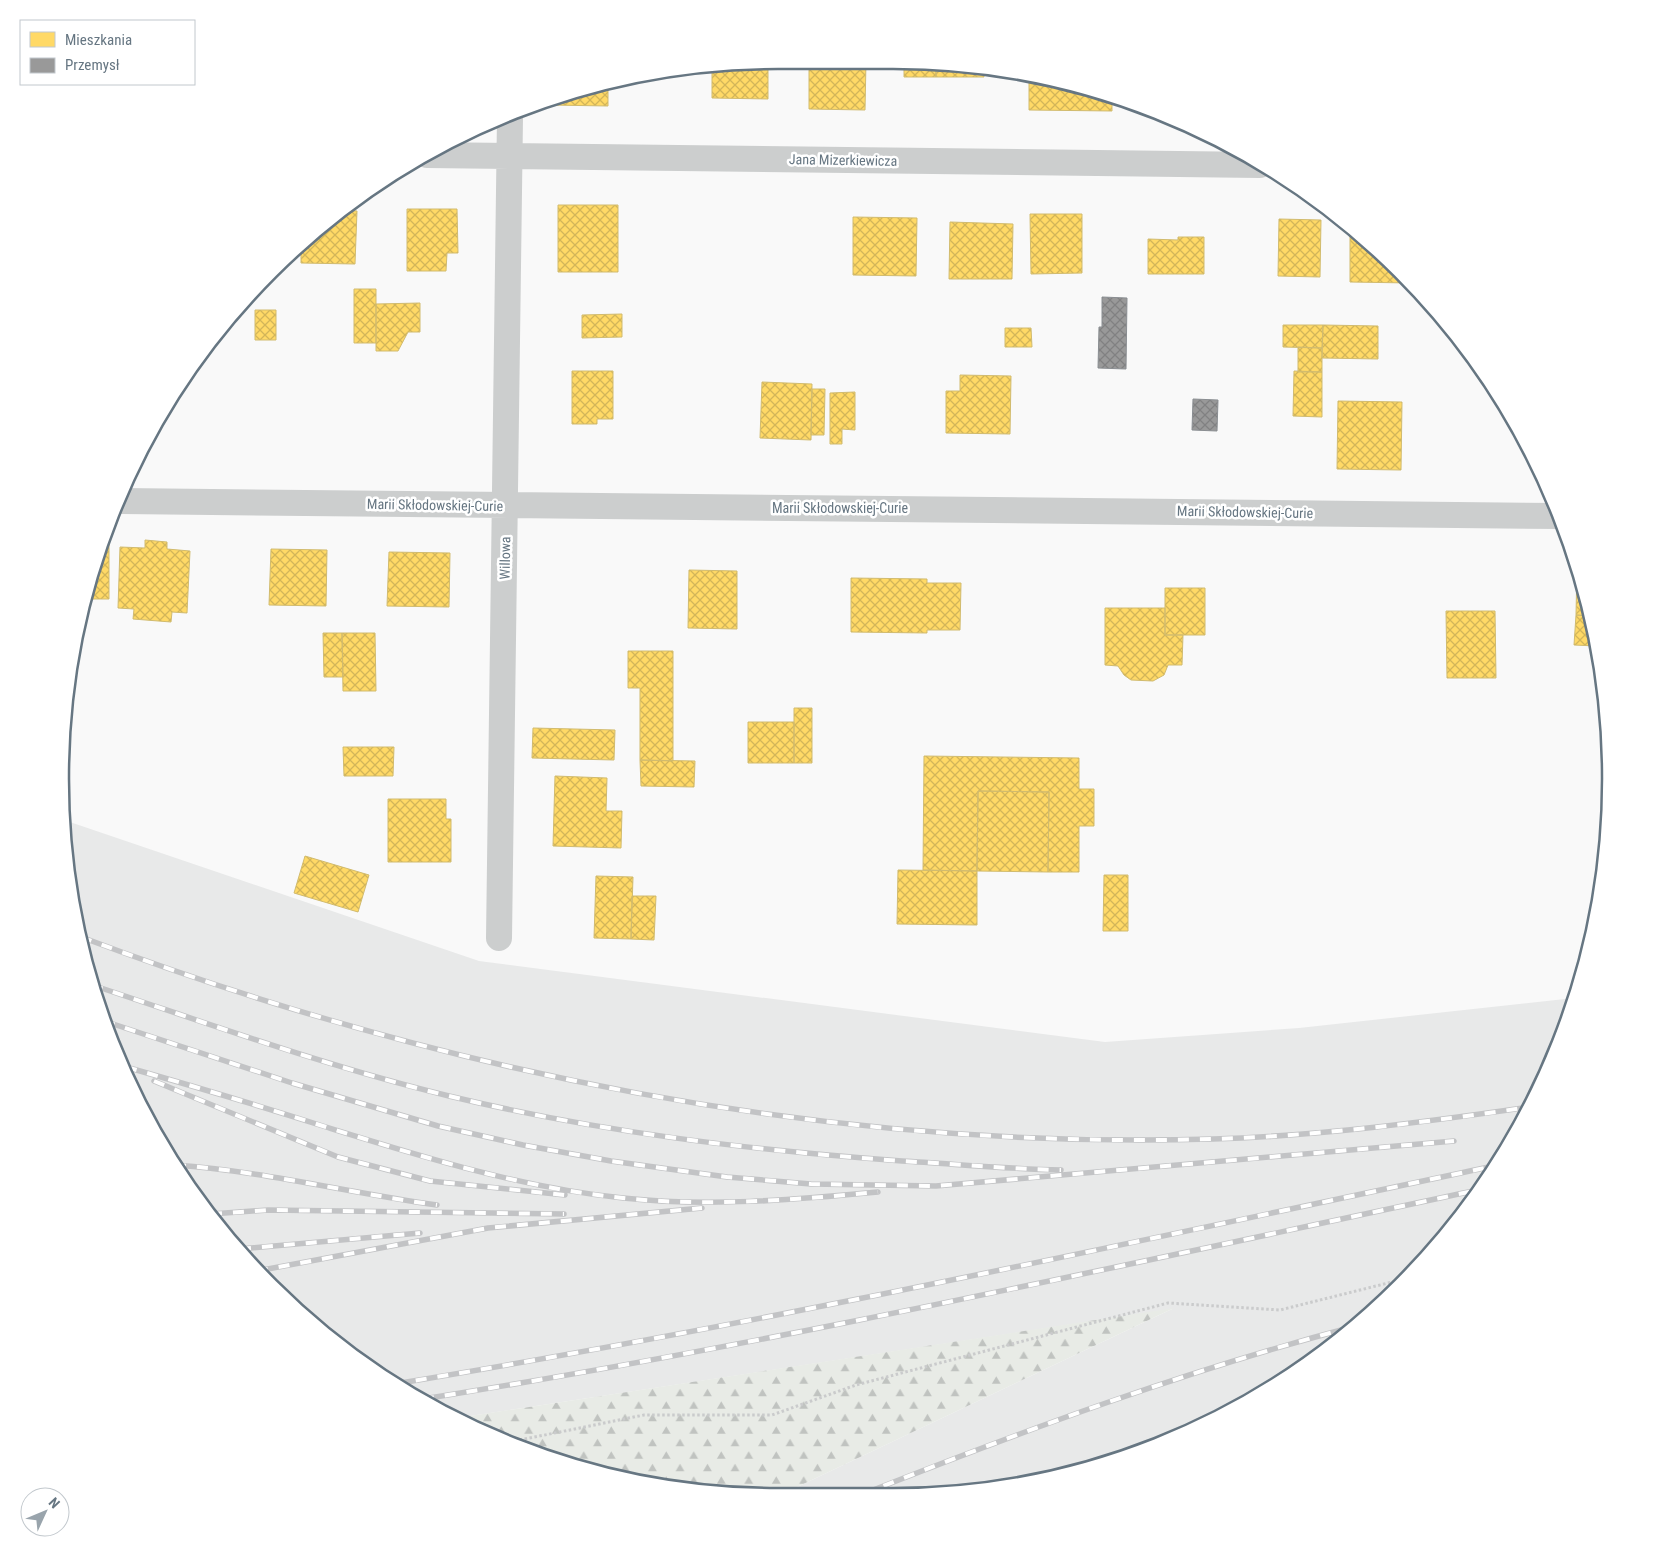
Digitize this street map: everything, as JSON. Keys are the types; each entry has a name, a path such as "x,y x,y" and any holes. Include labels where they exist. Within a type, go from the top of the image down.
{"street":[{"name":"Willowa","path":"499,938 510,122"},
{"name":"Jana Mizerkiewicza","path":"440,155 1248,165"},
{"name":"Marii Skłodowskiej-Curie","path":"126,501 1552,516"}],"path":[{"path":"522,1440 644,1416 772,1415 856,1385 1168,1303 1280,1310 1393,1281"}],"shaded area":[{"path":"70,822 479,961 1105,1042 1299,1028 1567,999 1548,1050 1529,1092 1483,1173 1456,1211 1394,1280 1360,1312 1325,1342 1287,1369 1206,1415 1164,1434 1121,1451 1031,1475 939,1487 795,1488 1172,1309 468,1416 384,1369 346,1342 311,1312 245,1246 215,1211 188,1173 142,1092 106,1007 82,917"}],"green space":[{"path":"1174,1308 795,1488 732,1487 640,1475 550,1451 468,1416"}],"building: Mieszkania":[{"path":"768,69 768,99 712,98 712,72"},
{"path":"809,69 866,69 865,110 809,109"},
{"path":"904,69 936,70 936,77 904,77"},
{"path":"936,70 984,75 984,77 936,77"},
{"path":"1029,82 1112,103 1112,111 1029,110"},
{"path":"608,90 608,106 553,105"},
{"path":"558,205 618,205 618,272 558,272"},
{"path":"407,209 457,209 458,253 447,253 446,271 407,271"},
{"path":"352,211 357,211 355,264 301,263 301,254 311,245 346,215"},
{"path":"1030,214 1082,214 1082,273 1031,274"},
{"path":"853,217 917,218 916,276 853,275"},
{"path":"1279,219 1321,220 1320,277 1278,276"},
{"path":"950,222 1013,224 1012,279 949,279"},
{"path":"1350,236 1399,283 1350,282"},
{"path":"1178,237 1204,237 1204,274 1148,274 1148,239 1178,240"},
{"path":"354,289 376,289 376,343 354,343"},
{"path":"420,303 420,332 408,332 398,351 376,351 376,304"},
{"path":"255,310 276,310 276,340 255,340"},
{"path":"622,314 622,337 582,338 582,315"},
{"path":"1283,325 1323,325 1322,348 1283,347"},
{"path":"1323,325 1378,326 1378,359 1322,358"},
{"path":"1005,328 1031,328 1032,347 1005,347"},
{"path":"1298,347 1322,348 1322,372 1298,372"},
{"path":"572,371 613,371 613,419 597,419 597,424 572,424"},
{"path":"1294,371 1322,372 1322,417 1293,416"},
{"path":"960,375 1011,376 1010,434 946,433 946,391 960,391"},
{"path":"762,382 812,384 811,440 760,438"},
{"path":"812,389 825,389 824,435 811,435"},
{"path":"855,392 855,430 842,429 842,444 830,444 830,393"},
{"path":"1338,401 1402,402 1401,470 1337,469"},
{"path":"145,540 167,542 167,549 190,551 187,613 172,612 171,622 133,619 134,609 118,608 120,547 145,548"},
{"path":"109,543 109,543 109,599 92,599"},
{"path":"271,549 327,550 326,606 269,605"},
{"path":"389,552 450,553 449,607 387,606"},
{"path":"689,570 737,571 737,629 688,628"},
{"path":"851,578 927,579 927,583 961,583 960,630 927,630 927,633 851,632"},
{"path":"1165,588 1205,588 1205,635 1165,635"},
{"path":"1577,590 1583,616 1576,615"},
{"path":"1105,608 1165,608 1165,635 1183,635 1182,665 1168,665 1164,675 1153,681 1131,680 1124,675 1118,666 1105,665"},
{"path":"1446,611 1495,611 1496,678 1447,678"},
{"path":"1576,615 1583,616 1590,646 1574,645"},
{"path":"323,633 342,633 343,677 324,677"},
{"path":"342,633 375,633 376,691 343,691"},
{"path":"628,651 673,651 673,761 640,760 640,688 628,688"},
{"path":"794,708 812,708 812,763 794,763"},
{"path":"748,722 794,722 794,763 748,763"},
{"path":"533,728 615,730 614,760 532,758"},
{"path":"343,747 394,747 393,776 344,776"},
{"path":"924,756 1079,758 1079,789 1094,789 1094,826 1079,826 1079,872 1048,872 1049,792 978,791 977,871 923,870"},
{"path":"640,760 695,761 694,787 641,786"},
{"path":"555,776 607,778 606,811 622,811 621,848 553,846"},
{"path":"978,791 1049,792 1048,872 977,871"},
{"path":"388,799 446,799 446,819 451,819 451,862 388,862"},
{"path":"305,856 369,875 358,912 294,893"},
{"path":"898,870 977,871 977,925 897,924"},
{"path":"1104,875 1128,875 1128,931 1103,931"},
{"path":"596,876 633,877 631,939 594,938"},
{"path":"632,896 656,896 654,940 631,939"}],"building: Przemysł":[{"path":"1102,297 1127,298 1126,369 1098,368 1099,327 1102,327"},
{"path":"1193,399 1218,400 1217,431 1192,430"}],"railway":[{"path":"87,939 217,985 356,1027 496,1064 638,1093 780,1116 924,1131 1068,1139 1213,1139 1293,1135 1372,1128 1520,1108"},
{"path":"100,988 269,1044 404,1085 505,1109 562,1120 674,1138 845,1157 1001,1168 1061,1170"},
{"path":"113,1024 292,1083 438,1126 523,1145 611,1161 727,1177 811,1184 936,1186 1454,1141"},
{"path":"131,1069 436,1160 548,1187 623,1198 687,1202 782,1200 878,1192"},
{"path":"154,1081 338,1157 430,1181 565,1195"},
{"path":"184,1166 241,1172 437,1205"},
{"path":"406,1382 532,1361 808,1309 1486,1168"},
{"path":"432,1397 556,1377 820,1328 1470,1192"},
{"path":"267,1269 488,1228 702,1208"},
{"path":"217,1214 268,1210 564,1214"},
{"path":"247,1248 420,1233"},
{"path":"879,1488 1107,1402 1231,1362 1338,1331"}]}
